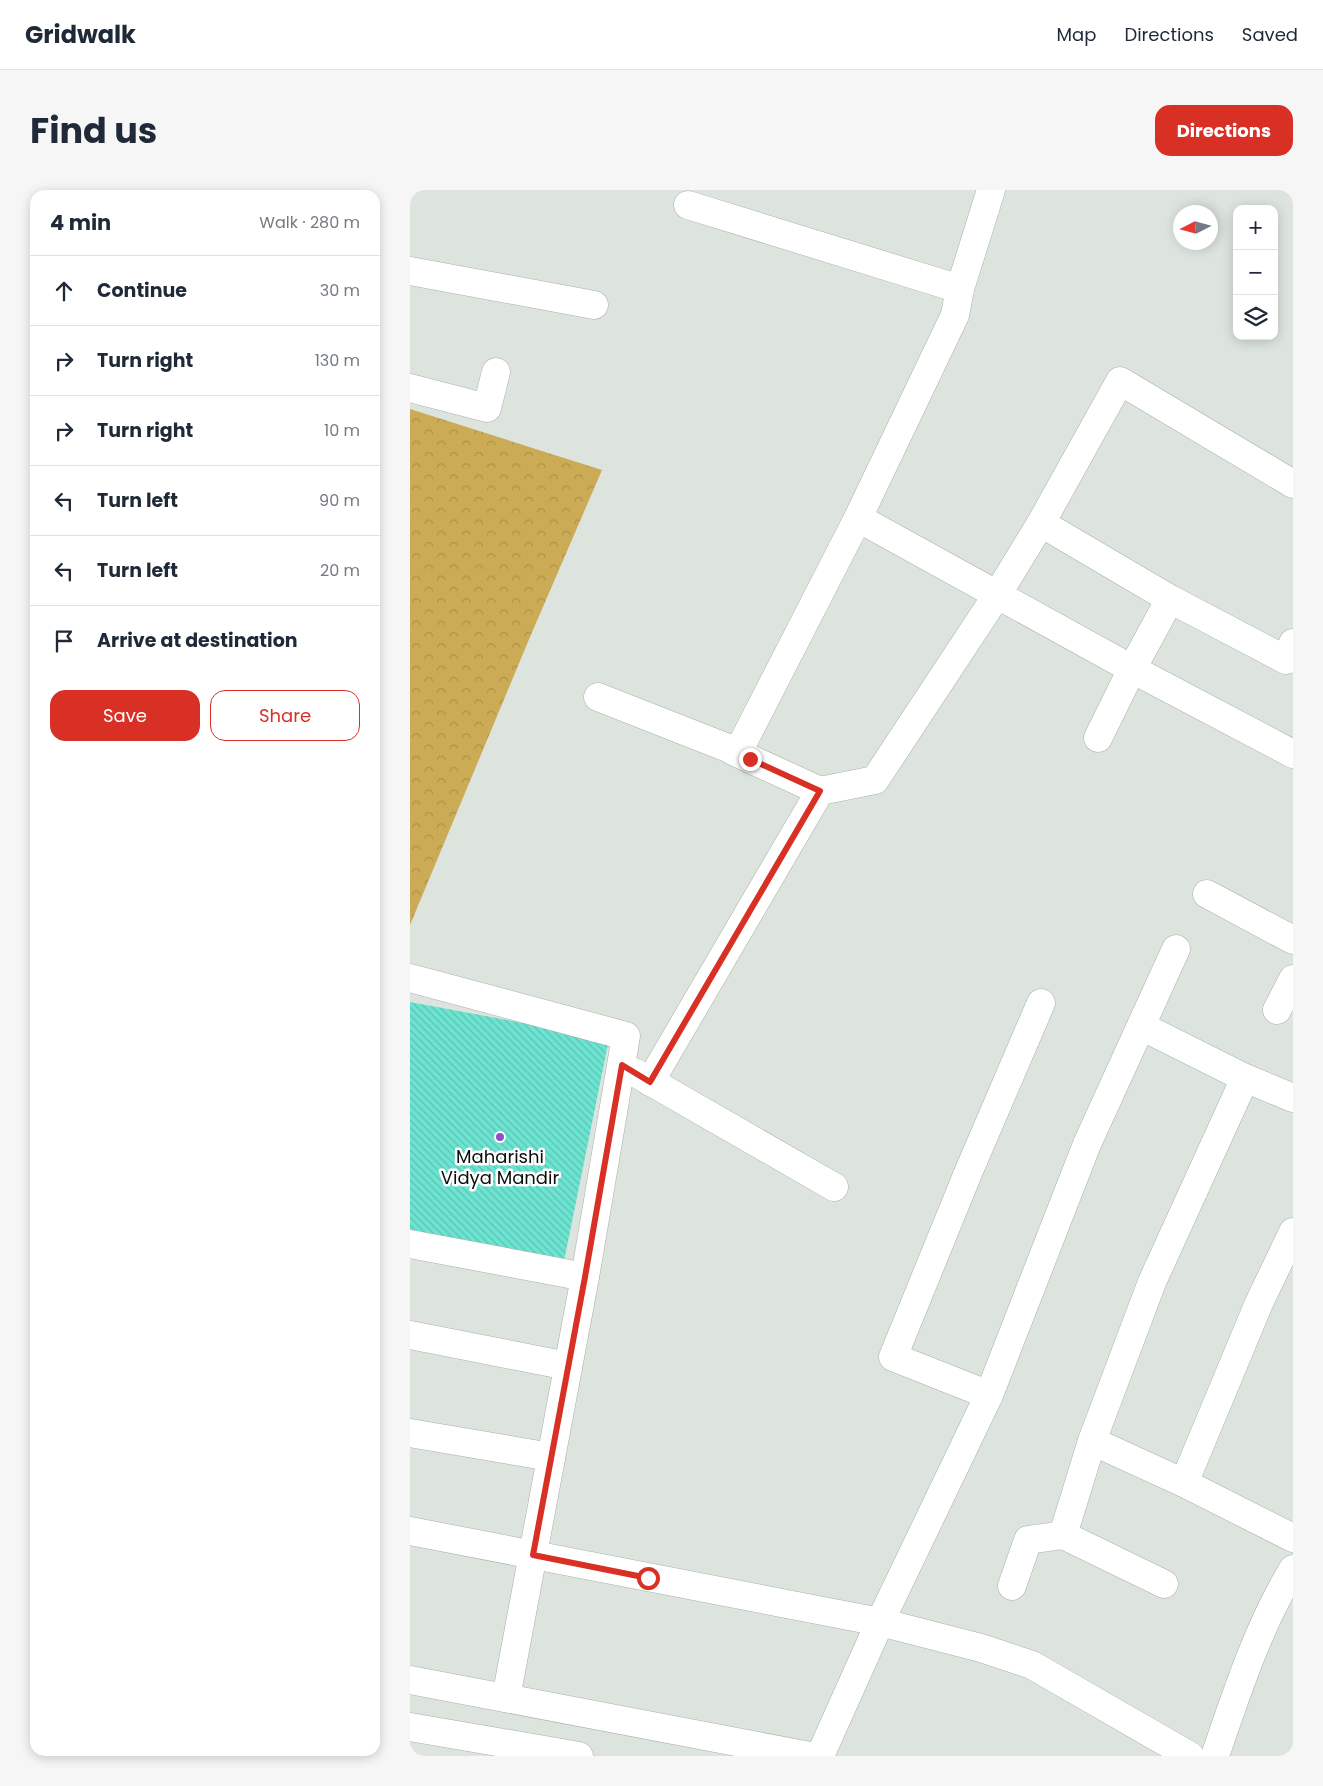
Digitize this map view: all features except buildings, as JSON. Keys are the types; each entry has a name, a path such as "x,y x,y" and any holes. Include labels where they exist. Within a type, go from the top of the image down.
{"street":[{"path":"733,751 738,752 858,518 955,315 960,289 991,190"},
{"path":"688,205 960,289"},
{"path":"410,270 594,305"},
{"path":"410,388 487,408 496,372"},
{"path":"598,697 733,751 820,791 876,780 997,595 1041,523 1120,381 1293,484"},
{"path":"858,518 1132,669 1293,754"},
{"path":"1041,523 1170,599 1286,660 1293,643"},
{"path":"1098,738 1132,669 1170,599"},
{"path":"650,1082 820,791"},
{"path":"1207,894 1293,940"},
{"path":"820,1756 880,1622 989,1395 1087,1144 1176,949"},
{"path":"410,978 626,1036 585,1277 506,1698"},
{"path":"1277,1010 1293,979"},
{"path":"989,1395 893,1357 968,1173 1041,1003"},
{"path":"1141,1026 1245,1078 1293,1098"},
{"path":"622,1065 834,1187"},
{"path":"1063,1535 1092,1441 1152,1282 1245,1078"},
{"path":"1184,1483 1259,1303 1293,1232"},
{"path":"410,1244 585,1277"},
{"path":"410,1336 568,1366"},
{"path":"410,1432 551,1457"},
{"path":"1092,1441 1184,1483 1293,1538"},
{"path":"410,1532 880,1622 981,1648 1032,1665 1190,1756"},
{"path":"1012,1586 1028,1540 1063,1535 1164,1584"},
{"path":"1215,1756 1244,1672 1264,1624 1293,1568"},
{"path":"410,1680 810,1756"},
{"path":"410,1727 579,1756"}],"green space":[{"path":"410,409 602,470 410,925"}],"place":[{"name":"Maharishi Vidya Mandir","path":"500,1137"}],"route":[{"path":"648,1578 533,1555 622,1065 650,1082 820,791 750,759"}]}
